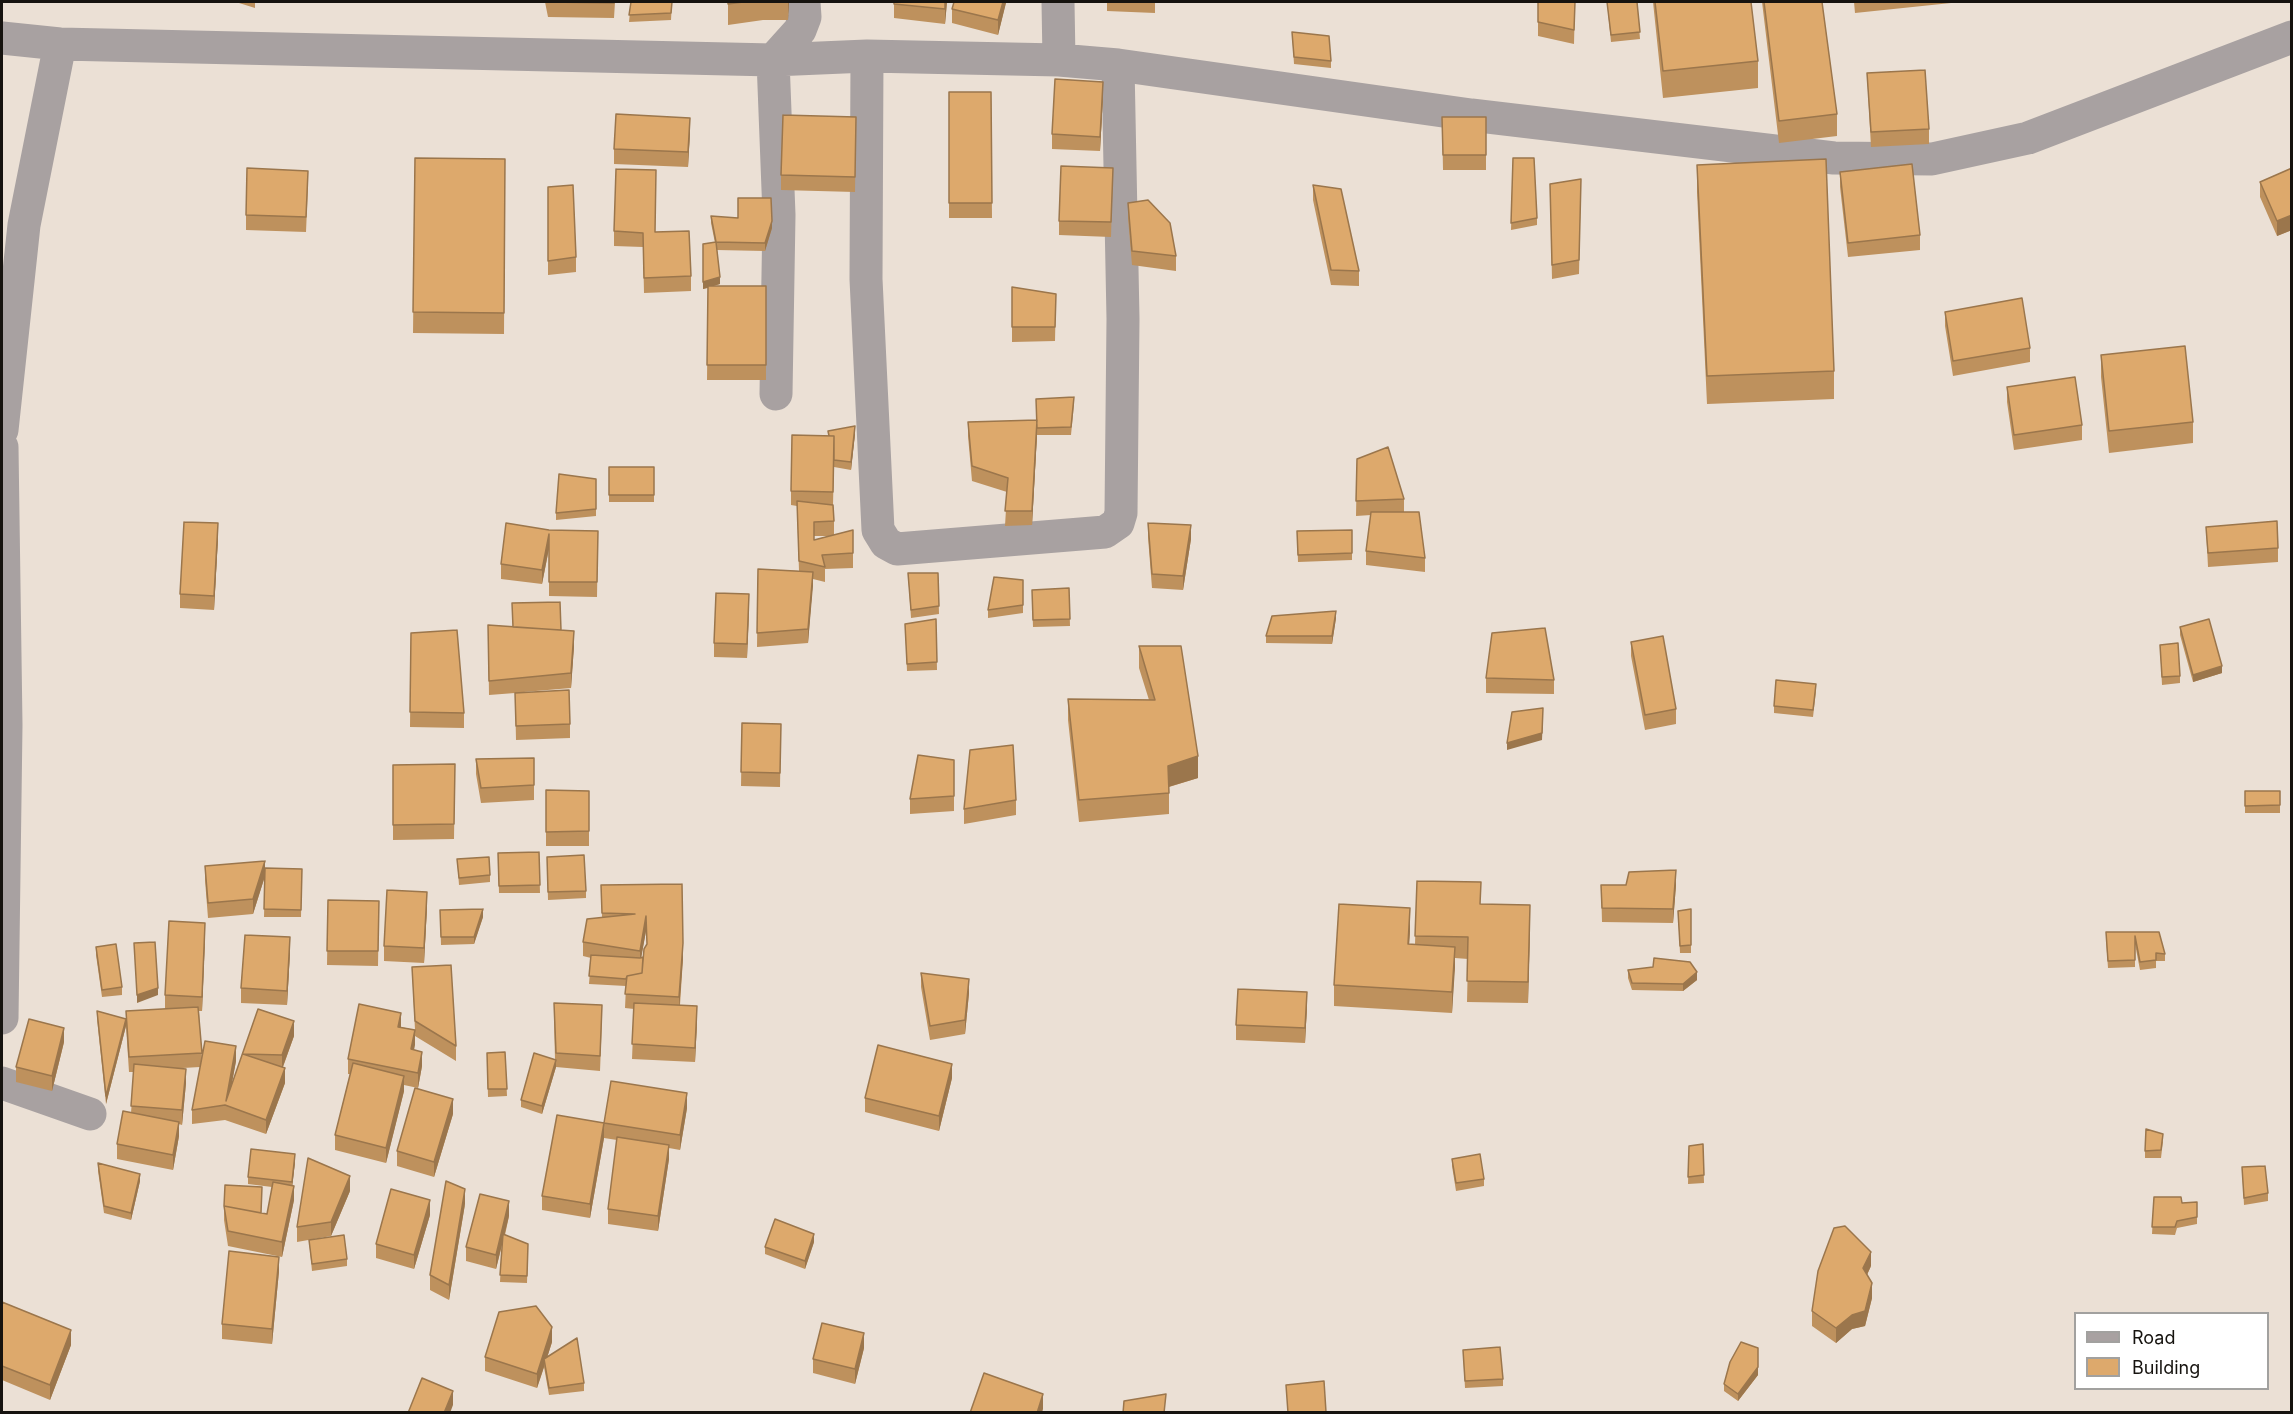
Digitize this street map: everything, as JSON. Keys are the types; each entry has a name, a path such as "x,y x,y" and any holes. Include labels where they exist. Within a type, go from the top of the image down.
{"street":[{"path":"776,394 779,214 773,60 800,30 805,17 804,2"},
{"path":"1058,2 1059,60"},
{"path":"2,38 60,44 773,60 867,56 1059,60 1118,65 1471,115 1834,158 1932,159 2028,138 2292,37"},
{"path":"2,430 24,225 60,44"},
{"path":"867,56 866,279 878,530 886,543 897,549 1105,532 1118,523 1121,513 1123,319 1118,65"},
{"path":"2,447 6,725 2,1018"},
{"path":"2,1083 90,1114"}],"building":[{"path":"548,2 614,2 614,3"},
{"path":"631,2 672,2 671,13 629,15"},
{"path":"894,2 945,2 945,9 894,4"},
{"path":"954,2 1003,2 998,20 952,9"},
{"path":"1538,2 1575,2 1574,30 1538,22"},
{"path":"1607,2 1637,2 1640,32 1611,35"},
{"path":"1655,2 1751,2 1758,61 1663,71"},
{"path":"1764,2 1822,2 1837,114 1779,121"},
{"path":"1292,32 1329,36 1331,61 1294,57"},
{"path":"1925,70 1929,129 1871,132 1867,73"},
{"path":"1055,79 1103,82 1100,137 1052,134"},
{"path":"949,92 991,92 992,203 949,203"},
{"path":"616,114 690,118 688,152 614,149"},
{"path":"783,115 856,117 855,177 781,175"},
{"path":"1442,117 1486,117 1486,155 1443,155"},
{"path":"415,158 505,159 504,313 413,312"},
{"path":"1513,158 1534,158 1537,218 1511,223"},
{"path":"1826,159 1834,371 1707,376 1697,165"},
{"path":"1912,164 1920,235 1848,243 1840,172"},
{"path":"1061,166 1113,168 1111,222 1059,221"},
{"path":"247,168 308,171 306,217 246,215"},
{"path":"2292,168 2292,215 2277,221 2260,182"},
{"path":"616,169 656,170 655,232 689,231 691,276 644,278 643,233 614,231"},
{"path":"1581,179 1579,260 1552,265 1550,184"},
{"path":"573,185 576,257 548,261 548,187"},
{"path":"1313,185 1341,189 1359,271 1331,270"},
{"path":"738,198 771,198 772,221 765,243 716,242 711,216 738,218"},
{"path":"1148,200 1170,223 1176,256 1132,251 1128,203"},
{"path":"716,242 720,277 703,282 703,244"},
{"path":"708,286 766,286 766,365 707,365"},
{"path":"1012,287 1056,294 1055,327 1012,327"},
{"path":"2022,298 2030,348 1953,361 1945,312"},
{"path":"2185,346 2193,422 2109,431 2101,355"},
{"path":"2075,377 2082,425 2014,435 2007,387"},
{"path":"1074,397 1071,427 1037,428 1036,399"},
{"path":"1037,420 1032,511 1005,511 1008,478 972,466 968,422"},
{"path":"855,426 851,462 834,460 834,436 829,436 828,431"},
{"path":"792,435 834,436 833,492 791,491"},
{"path":"1388,447 1404,499 1356,501 1357,459"},
{"path":"609,467 654,467 654,495 609,495"},
{"path":"559,474 596,479 596,509 556,513"},
{"path":"797,501 833,505 834,521 814,522 814,540 853,530 853,553 822,555 825,567 799,561"},
{"path":"1371,512 1419,512 1425,558 1366,551"},
{"path":"2277,521 2278,548 2208,553 2206,527"},
{"path":"184,522 218,523 214,596 180,594"},
{"path":"506,523 549,530 598,531 597,582 549,582 549,534 542,570 501,564"},
{"path":"1148,523 1191,525 1183,576 1152,574"},
{"path":"1352,530 1352,553 1298,555 1297,531"},
{"path":"758,569 813,572 808,629 757,633"},
{"path":"908,573 938,573 939,606 911,610"},
{"path":"994,577 1023,580 1023,605 988,610"},
{"path":"1069,588 1070,619 1033,620 1032,590"},
{"path":"716,593 749,594 747,644 714,643"},
{"path":"560,602 561,630 513,627 512,603"},
{"path":"1336,611 1332,636 1266,636 1272,616"},
{"path":"936,619 937,662 907,664 905,624"},
{"path":"2209,619 2222,666 2193,675 2180,627"},
{"path":"488,625 574,631 571,673 489,681"},
{"path":"1545,628 1554,680 1486,678 1492,633"},
{"path":"457,630 464,713 410,712 411,633"},
{"path":"1663,636 1676,709 1645,715 1631,642"},
{"path":"2178,643 2180,676 2162,677 2160,645"},
{"path":"1139,646 1181,646 1198,756 1168,766 1169,793 1079,800 1068,699 1155,700"},
{"path":"1776,680 1816,684 1813,710 1774,706"},
{"path":"569,690 570,724 516,726 515,693"},
{"path":"1543,708 1542,733 1507,743 1512,712"},
{"path":"742,723 781,724 780,773 741,772"},
{"path":"1013,745 1016,800 964,809 970,750"},
{"path":"918,755 954,760 954,796 910,799"},
{"path":"534,758 534,785 481,788 476,759"},
{"path":"455,764 454,824 393,825 393,765"},
{"path":"546,790 589,791 589,831 546,832"},
{"path":"2245,791 2280,791 2280,805 2245,806"},
{"path":"539,852 540,885 499,886 498,853"},
{"path":"584,855 586,891 548,892 547,857"},
{"path":"489,857 490,875 459,878 457,859"},
{"path":"265,861 253,899 208,903 205,866"},
{"path":"265,868 302,869 301,910 264,909"},
{"path":"1676,870 1673,909 1602,908 1601,885 1626,885 1629,872"},
{"path":"1417,881 1481,882 1480,904 1530,905 1528,982 1467,981 1468,937 1415,936"},
{"path":"682,884 683,943 679,997 625,994 627,976 642,973 644,949 647,944 646,916 640,951 583,942 587,919 635,914 602,913 601,885"},
{"path":"387,890 427,892 424,948 384,946"},
{"path":"328,900 379,901 378,951 327,951"},
{"path":"1339,904 1410,908 1408,944 1455,947 1452,992 1334,985"},
{"path":"483,909 474,937 441,937 440,910"},
{"path":"1691,909 1691,945 1680,946 1678,911"},
{"path":"169,921 205,923 202,997 165,995"},
{"path":"2106,932 2159,932 2165,954 2156,953 2156,960 2140,962 2135,936 2135,960 2108,961"},
{"path":"245,935 290,937 287,991 241,988"},
{"path":"155,942 158,988 137,995 134,943"},
{"path":"116,944 122,987 102,990 96,947"},
{"path":"591,955 643,957 642,973 627,976 626,979 589,976"},
{"path":"1654,958 1690,962 1697,972 1683,984 1632,983 1628,970 1653,967"},
{"path":"451,965 456,1046 415,1021 412,967"},
{"path":"921,973 969,979 965,1020 930,1026"},
{"path":"1238,989 1307,992 1305,1028 1236,1025"},
{"path":"554,1003 602,1005 600,1056 556,1053"},
{"path":"634,1003 697,1006 695,1048 632,1044"},
{"path":"359,1004 401,1013 398,1027 415,1030 411,1049 422,1052 418,1073 348,1059"},
{"path":"198,1007 202,1053 129,1057 126,1011"},
{"path":"258,1009 294,1021 282,1055 243,1054 285,1068 266,1120 225,1105 192,1110 205,1041 236,1046 226,1101"},
{"path":"97,1011 126,1019 106,1096"},
{"path":"29,1019 64,1028 52,1076 16,1067"},
{"path":"878,1045 952,1064 939,1116 865,1098"},
{"path":"505,1052 507,1089 488,1089 487,1053"},
{"path":"534,1053 556,1060 542,1106 521,1100"},
{"path":"353,1063 404,1076 386,1148 335,1135"},
{"path":"134,1064 186,1069 182,1110 131,1106"},
{"path":"611,1081 687,1093 680,1135 604,1123"},
{"path":"415,1088 453,1099 434,1162 397,1151"},
{"path":"123,1111 179,1122 173,1155 117,1144"},
{"path":"557,1115 604,1123 590,1204 542,1196"},
{"path":"2146,1129 2163,1134 2161,1150 2145,1151"},
{"path":"617,1137 669,1145 658,1216 608,1209"},
{"path":"1703,1144 1704,1175 1688,1177 1689,1146"},
{"path":"251,1149 295,1154 292,1182 248,1177"},
{"path":"1480,1154 1484,1179 1456,1183 1452,1159"},
{"path":"308,1158 350,1176 331,1222 297,1227"},
{"path":"98,1163 140,1174 131,1213 104,1206"},
{"path":"2265,1166 2268,1193 2244,1198 2242,1167"},
{"path":"446,1181 465,1189 449,1285 430,1275"},
{"path":"273,1182 294,1186 282,1242 228,1231 224,1206 267,1214"},
{"path":"225,1185 262,1187 261,1213 224,1206"},
{"path":"391,1189 430,1200 414,1255 376,1244"},
{"path":"480,1194 509,1201 496,1255 466,1247"},
{"path":"2154,1197 2181,1197 2182,1203 2197,1202 2197,1217 2177,1221 2175,1227 2152,1227"},
{"path":"775,1219 814,1234 805,1261 765,1247"},
{"path":"1845,1226 1871,1252 1863,1268 1872,1283 1865,1311 1852,1315 1836,1328 1812,1311 1818,1271 1834,1228"},
{"path":"503,1234 528,1244 527,1276 500,1275"},
{"path":"344,1235 347,1259 312,1264 309,1240"},
{"path":"229,1251 279,1257 272,1329 222,1324"},
{"path":"2,1302 71,1330 50,1385 2,1366"},
{"path":"536,1306 552,1327 537,1374 485,1357 499,1312"},
{"path":"822,1323 864,1333 855,1369 813,1359"},
{"path":"577,1338 584,1383 549,1388 544,1359"},
{"path":"1741,1342 1758,1348 1758,1367 1738,1394 1724,1384 1730,1362"},
{"path":"1500,1347 1503,1379 1465,1381 1463,1350"},
{"path":"984,1373 1043,1394 1037,1413 970,1413"},
{"path":"422,1378 453,1391 444,1413 408,1413"},
{"path":"1324,1381 1326,1412 1288,1413 1286,1385"},
{"path":"1166,1394 1164,1413 1123,1413 1124,1401"}]}
